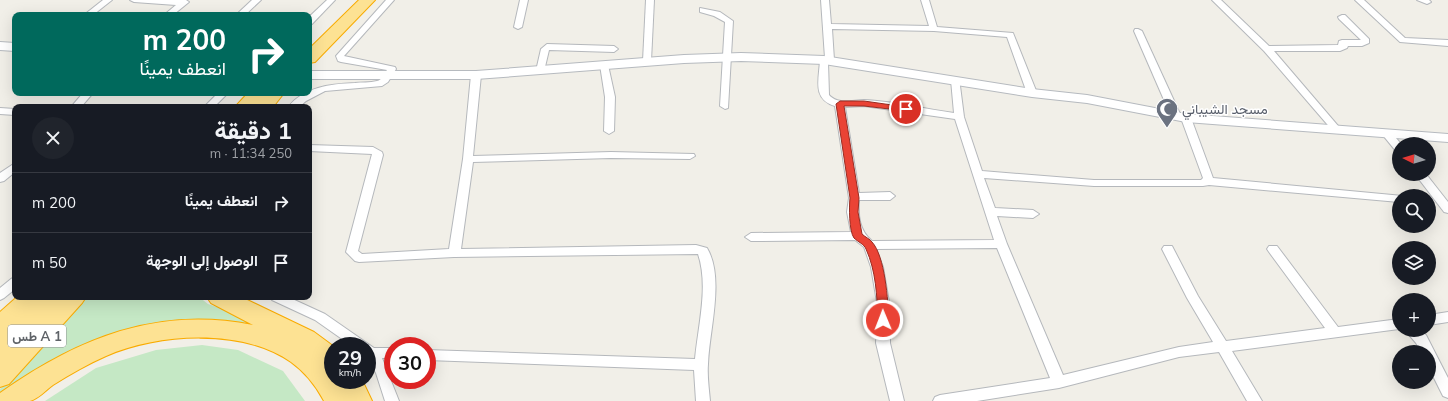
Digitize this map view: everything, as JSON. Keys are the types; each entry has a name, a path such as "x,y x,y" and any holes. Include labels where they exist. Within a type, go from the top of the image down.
{"highway":[{"path":"312,39 350,0"},
{"path":"312,55 368,0"},
{"path":"247,104 255,96"},
{"path":"263,104 271,96"},
{"path":"265,104 272,96"},
{"path":"0,326 30,300"},
{"name":"طس A 1","path":"0,351 51,300"},
{"name":"طس A 1","path":"0,376 71,300"},
{"path":"226,300 306,339 324,353"},
{"path":"10,401 36,382 78,358 129,338 170,329 206,328 266,338 293,350 313,365 332,388 338,401"},
{"path":"353,389 358,401"}],"street":[{"path":"92,12 108,0"},
{"path":"134,0 185,2"},
{"path":"243,12 257,0"},
{"path":"312,19 331,0"},
{"path":"312,92 315,90 379,84 386,80 392,69 344,60 341,59 340,56 390,0"},
{"path":"518,27 524,0"},
{"path":"647,62 650,0"},
{"path":"825,0 827,60 824,95 831,102 840,104 864,104 959,117"},
{"path":"925,0 934,29"},
{"path":"1216,0 1266,49 1336,129"},
{"path":"1359,0 1403,40 1448,43"},
{"path":"172,12 185,2"},
{"path":"703,10 717,14 729,21 725,106"},
{"path":"1266,49 1340,48 1344,46 1342,43 1362,43 1366,40 1342,17"},
{"path":"826,26 934,29 1010,35 1032,93"},
{"path":"1138,31 1181,117 1208,178 1207,181"},
{"path":"0,46 12,48"},
{"path":"540,71 545,49 547,47 614,50"},
{"path":"312,75 476,75 727,57 827,60 1032,93 1087,99 1181,117 1448,138"},
{"path":"604,65 610,97 609,131"},
{"path":"454,253 468,159 476,75"},
{"path":"956,80 959,117 1000,244 1059,382"},
{"path":"79,104 85,96"},
{"path":"212,104 220,96"},
{"path":"296,104 306,96"},
{"path":"840,104 854,198 853,212 858,236 869,245 877,267 884,308 883,343 890,380 897,401"},
{"path":"0,111 12,112"},
{"path":"1387,134 1392,140"},
{"path":"312,148 373,150 378,152 352,252 354,256 358,258 454,253 696,249 703,251 706,256 709,273 701,365 703,401"},
{"path":"468,159 611,155 690,156"},
{"path":"0,179 12,169"},
{"path":"978,174 1094,184 1203,183 1207,181 1392,197"},
{"path":"1426,181 1446,205"},
{"path":"854,198 859,196 890,196"},
{"path":"1436,203 1446,205"},
{"path":"991,214 994,212 1033,214"},
{"path":"751,237 858,236"},
{"path":"869,245 1000,244"},
{"path":"1168,249 1193,298 1255,401"},
{"path":"1273,249 1335,332"},
{"path":"0,295 12,285"},
{"path":"283,300 320,317 349,337"},
{"path":"1436,319 1448,317"},
{"path":"940,401 1059,382 1179,352 1392,325"},
{"path":"436,355 701,365"},
{"path":"376,365 387,385 392,401"},
{"path":"1436,369 1448,392"}],"green space":[{"path":"84,300 203,300 208,304 246,317 287,335 201,319 176,321 0,400 0,389"},
{"path":"202,345 238,350 283,371 305,401 45,401 96,368 156,350"}],"place":[{"name":"مسجد الشيباني","path":"1167,128"}],"route":[{"path":"883,320 883,299 877,267 869,245 858,236 853,212 854,198 840,104 864,104 906,109"}]}
